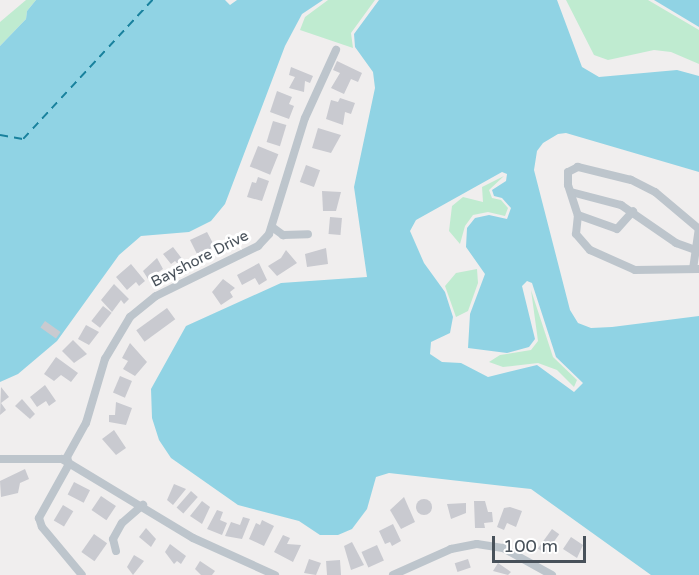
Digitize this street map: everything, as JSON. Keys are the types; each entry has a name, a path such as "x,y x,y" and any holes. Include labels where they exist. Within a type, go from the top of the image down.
{"street":[{"name":"Bayshore Drive","path":"82,575 42,527 39,518 69,464 67,457 86,423 105,359 130,317 156,296 258,246 272,227 305,118 336,50"},
{"path":"572,168 631,180 655,192 699,229 695,250 696,269 635,270 602,257 581,242 576,234 578,215 567,178 572,168"},
{"path":"572,192 606,200 633,211 676,243 695,250"},
{"path":"578,215 617,229 633,211"},
{"path":"272,227 283,235 308,234"},
{"path":"0,459 55,457 143,505 194,538 270,574"},
{"path":"116,550 112,539 122,523 143,505"},
{"path":"393,575 451,549 477,544 503,548 552,575"}],"green space":[{"path":"26,0 36,0 27,11 26,19 0,46 0,22"},
{"path":"328,0 375,0 351,33 353,48 300,30 305,17"},
{"path":"566,0 648,0 699,30 699,64 671,52 654,50 608,60 594,55"},
{"path":"504,176 489,190 492,198 501,200 508,208 505,216 488,212 473,215 465,226 460,244 449,231 452,206 463,197 483,202 482,187"},
{"path":"477,269 478,283 468,311 456,317 445,286 456,273"},
{"path":"531,290 553,357 577,380 574,387 557,370 538,363 503,367 489,362 500,355 531,350 538,341"}],"water":[{"path":"36,0 225,0 230,5 237,0 323,0 302,14 285,46 225,204 211,221 189,232 141,236 119,255 57,341 18,374 0,382 0,46 26,19 27,11"},
{"path":"379,0 557,0 582,67 599,77 677,70 699,76 699,172 566,133 558,134 543,143 537,151 534,170 570,310 578,323 591,328 612,327 699,316 699,575 651,575 531,489 389,473 376,477 367,509 352,529 338,535 320,535 299,521 238,505 171,458 159,440 152,418 151,389 186,326 281,283 367,277 354,187 375,88 373,72 355,47 354,34","holes":["502,172 507,174 506,181 492,190 494,196 502,198 511,208 507,219 489,215 475,218 467,228 466,247 485,274 470,314 468,348 507,353 529,347 535,339 522,286 527,281 532,283 556,357 583,383 574,392 537,365 488,377 461,363 442,362 430,354 431,342 450,333 453,317 445,292 424,263 410,231 416,220"]},
{"path":"654,0 699,0 699,27"}],"building":[{"path":"337,61 362,73 358,82 351,79 344,94 331,88 340,73 333,70"},
{"path":"291,67 313,76 310,83 305,81 304,92 289,88 295,77 289,75"},
{"path":"277,91 292,97 289,104 294,106 289,119 270,112"},
{"path":"340,98 355,103 351,114 345,112 343,125 326,119 331,100 338,102"},
{"path":"273,121 286,125 280,146 267,142"},
{"path":"318,128 341,135 331,153 312,148"},
{"path":"258,146 278,154 270,175 250,166"},
{"path":"306,165 320,170 314,187 300,182"},
{"path":"258,177 269,181 262,201 247,197 252,182 256,183"},
{"path":"322,191 341,192 336,211 323,211"},
{"path":"330,217 342,218 340,235 329,234"},
{"path":"207,232 215,247 197,254 190,240"},
{"path":"173,247 183,260 178,264 175,261 171,264 163,254"},
{"path":"326,248 328,264 307,267 305,254"},
{"path":"286,250 297,263 277,276 268,266 281,258"},
{"path":"157,258 163,269 148,279 143,271"},
{"path":"259,263 267,280 259,285 255,278 242,285 237,275"},
{"path":"131,264 145,281 139,286 136,282 127,290 116,277"},
{"path":"223,279 235,288 230,292 233,297 221,305 212,292"},
{"path":"114,284 129,299 124,304 121,300 112,312 101,300"},
{"path":"103,306 112,313 100,328 91,321"},
{"path":"167,308 175,319 144,342 136,330"},
{"path":"45,321 61,332 56,338 40,328"},
{"path":"86,325 99,332 89,345 78,339"},
{"path":"73,340 87,354 74,363 62,351"},
{"path":"130,343 147,362 135,376 123,369 128,361 122,358"},
{"path":"56,357 78,373 71,382 61,375 54,381 44,374"},
{"path":"120,376 132,381 125,398 113,393"},
{"path":"45,385 56,401 49,406 46,401 37,407 30,397"},
{"path":"1,387 9,397 1,403 6,410 0,415"},
{"path":"22,399 35,414 30,419 15,406"},
{"path":"116,402 132,408 126,425 109,422 109,415 115,415"},
{"path":"114,430 126,448 116,455 102,439"},
{"path":"25,469 29,479 20,483 18,493 1,497 0,481"},
{"path":"74,482 90,490 84,503 68,494"},
{"path":"174,484 186,489 173,505 167,500"},
{"path":"191,491 198,497 183,514 177,508"},
{"path":"101,496 116,506 106,520 91,510"},
{"path":"404,497 415,522 401,529 390,510"},
{"path":"424,499 430,501 432,507 430,513 424,515 418,513 416,507 418,501"},
{"path":"202,501 210,507 202,524 190,516"},
{"path":"474,501 485,501 488,512 492,512 493,522 484,523 485,528 475,528"},
{"path":"466,503 466,513 451,519 447,504"},
{"path":"63,505 73,511 64,527 54,520"},
{"path":"510,507 522,511 516,527 507,523 504,530 497,527 504,508"},
{"path":"217,510 223,512 220,520 227,523 222,535 207,529"},
{"path":"243,517 250,519 242,539 225,536 231,522 240,525"},
{"path":"262,520 274,526 264,546 249,539 256,523 260,525"},
{"path":"393,524 401,541 392,546 390,542 385,544 379,531"},
{"path":"146,528 156,539 151,547 139,537"},
{"path":"552,529 559,534 545,554 538,548"},
{"path":"94,534 107,543 94,561 81,552"},
{"path":"283,535 290,538 287,544 301,545 293,562 274,552"},
{"path":"571,537 583,545 577,558 563,549"},
{"path":"352,542 364,565 351,570 344,546"},
{"path":"170,544 186,556 181,564 177,561 174,564 165,552"},
{"path":"377,545 384,561 368,567 361,552"},
{"path":"134,555 144,561 133,575 127,567"},
{"path":"309,559 321,563 316,575 304,573"},
{"path":"468,559 471,568 457,572 455,563"},
{"path":"340,560 341,575 327,575 326,561"},
{"path":"200,561 215,571 212,575 201,575 195,569"},
{"path":"498,563 511,572 508,575 493,571"}],"ferry route":[{"path":"0,135 23,139 152,0"}]}
